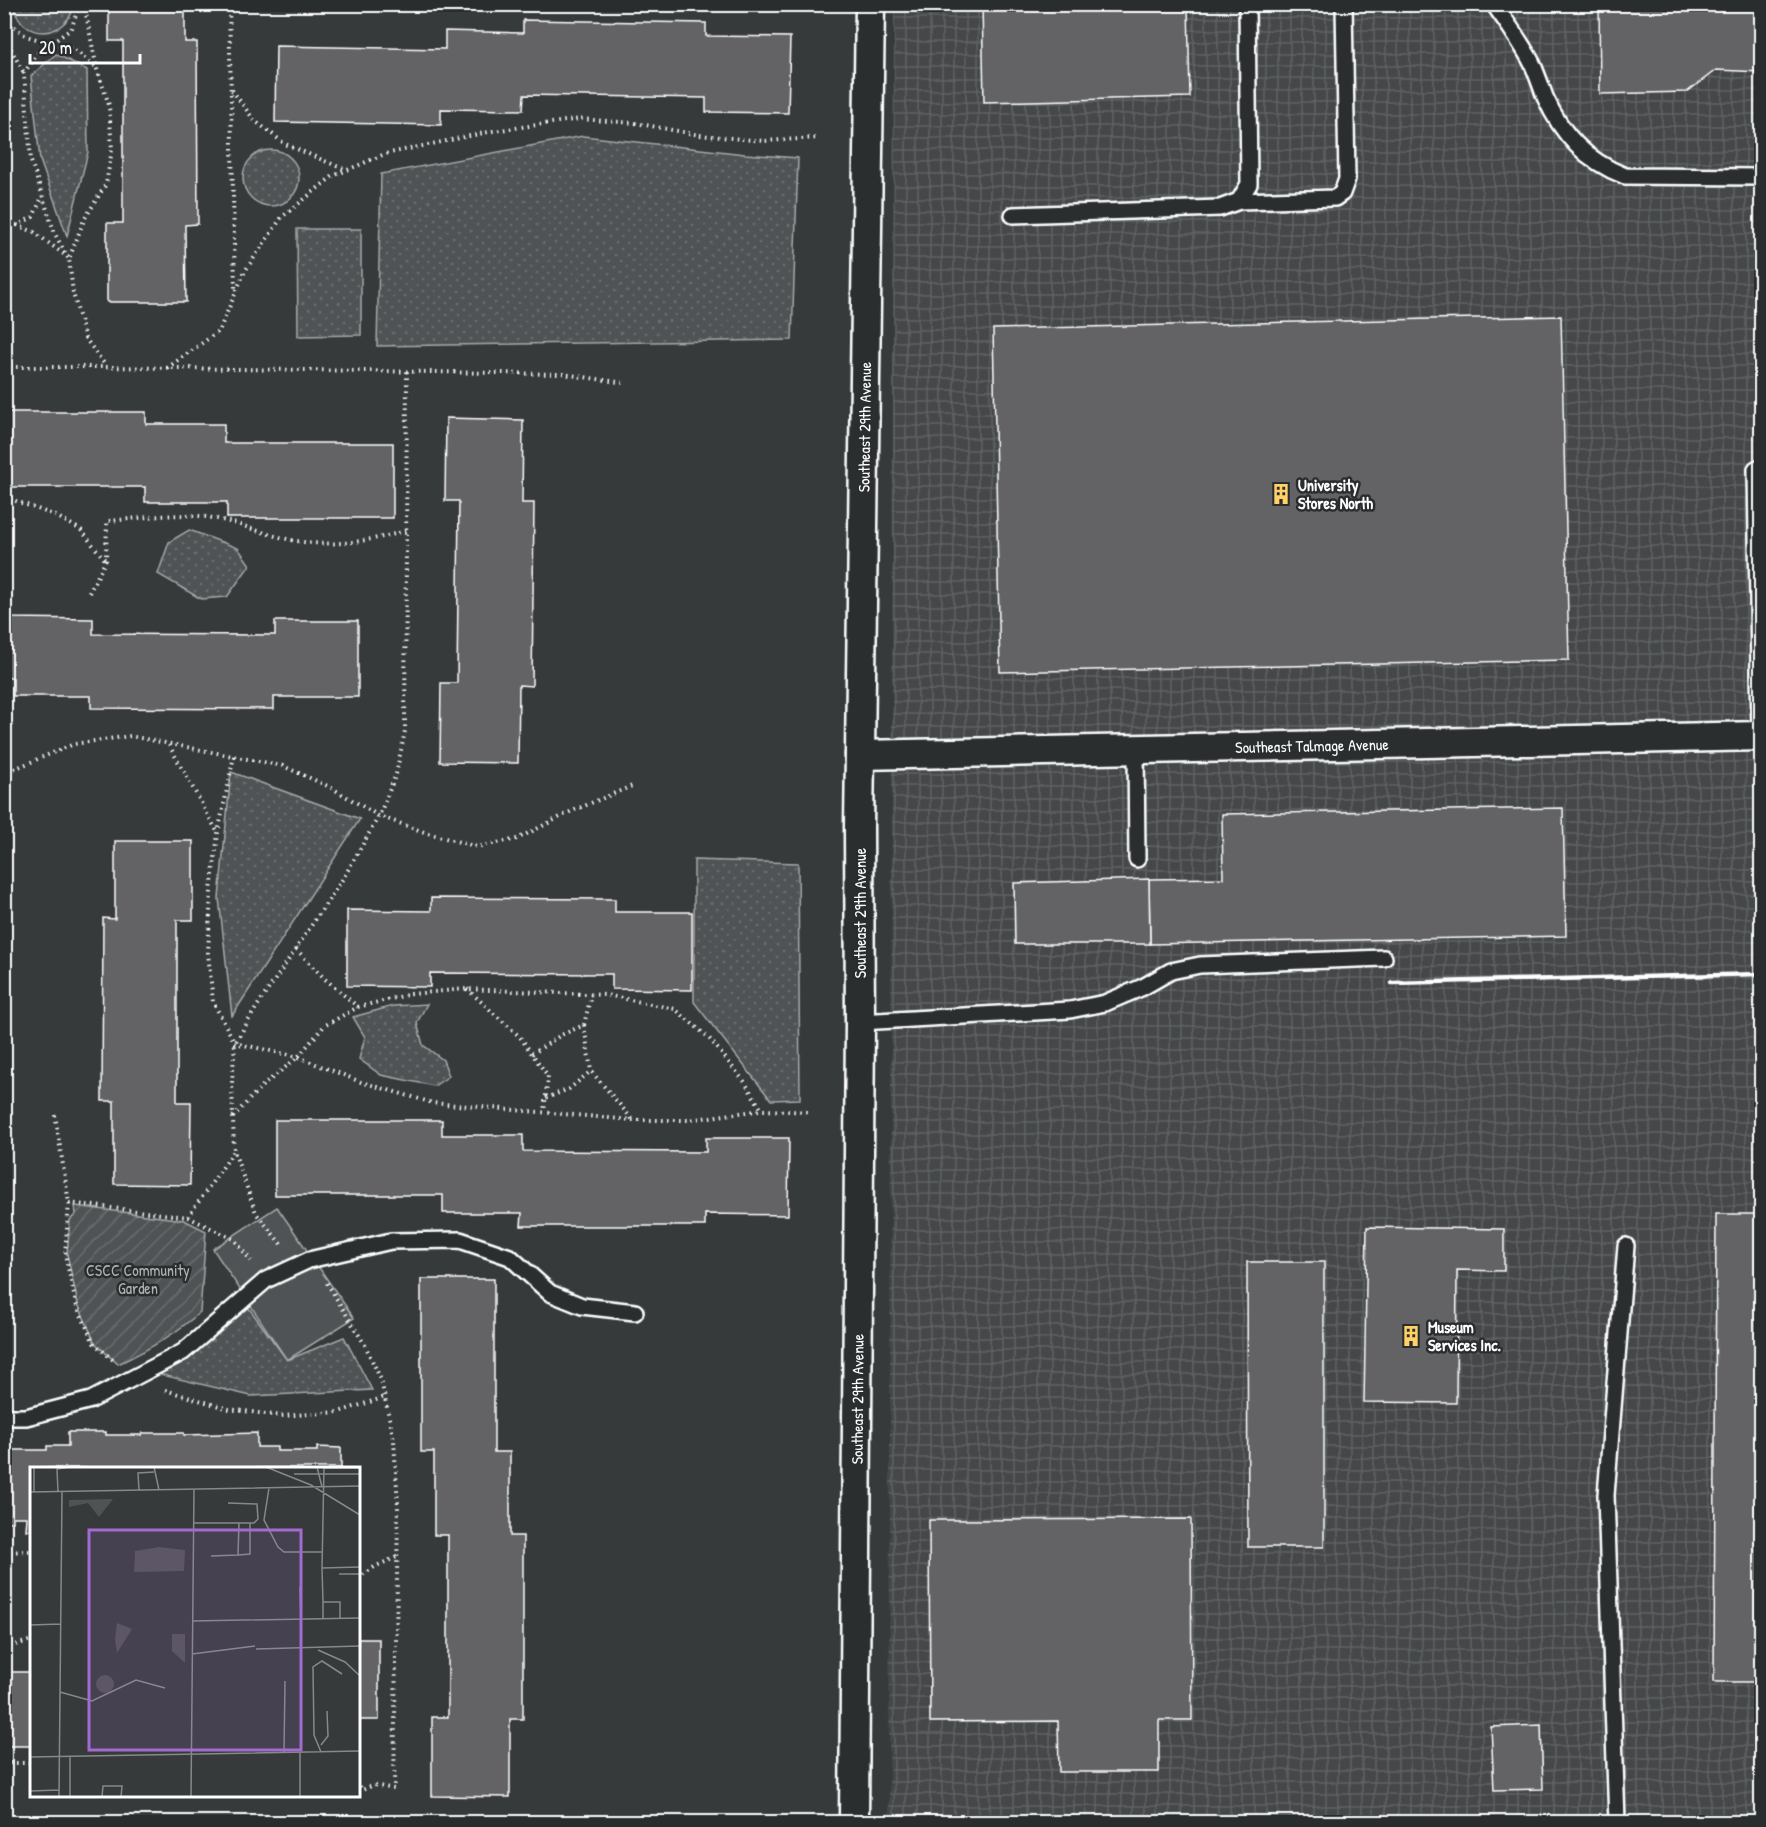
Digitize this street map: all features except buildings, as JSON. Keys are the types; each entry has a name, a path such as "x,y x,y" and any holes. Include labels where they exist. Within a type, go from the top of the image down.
{"street":[{"name":"Southeast 29th Avenue","path":"854,1822 860,755 870,4"},
{"name":"Southeast Talmage Avenue","path":"860,755 1761,736"}],"lane":[{"path":"1239,201 1248,184 1247,4"},
{"path":"1013,215 1220,208 1239,201 1335,198 1342,194 1347,179 1344,4"},
{"path":"1494,4 1532,64 1552,112 1568,136 1586,155 1604,168 1625,176 1761,177"},
{"path":"1756,469 1761,736"},
{"path":"1136,750 1137,859"},
{"path":"860,1022 1070,1010 1105,1003 1143,987 1171,971 1200,965 1384,958"},
{"path":"4,1417 26,1417 91,1400 183,1352 266,1281 309,1260 391,1241 460,1240 510,1257 550,1293 582,1306 634,1312"},
{"path":"1617,1822 1606,1495 1626,1246"}],"path":[{"path":"24,73 38,53 71,29 82,4"},
{"path":"69,259 84,220 106,184 112,150 109,105 82,4"},
{"path":"230,4 236,292"},
{"path":"5,16 26,36 75,50 98,69"},
{"path":"5,16 7,42 24,73 31,161 55,234 69,259 73,293 84,339 107,366"},
{"path":"232,89 254,120 285,144 346,170"},
{"path":"167,368 219,331 244,271 282,217 333,176 396,152 493,131 580,118 635,123 699,135 764,141 818,138"},
{"path":"17,225 33,217 43,196"},
{"path":"4,224 17,225 33,232 69,259"},
{"path":"4,367 107,366 563,374 626,383"},
{"path":"360,1786 362,1790 374,1785 394,1789 398,1505 394,1440 381,1380 365,1345 334,1293 309,1260 280,1244 256,1214 234,1151 232,1083 235,1043 344,877 379,816 396,774 405,732 407,371"},
{"path":"4,499 8,498 56,516 81,530 106,560"},
{"path":"89,593 106,560 107,521 198,516 236,524 285,539 333,544 372,541 406,531"},
{"path":"14,769 74,744 130,736 283,766 330,787 379,816 477,847 517,839 572,811 632,786"},
{"path":"169,744 218,833"},
{"path":"234,756 218,833 211,891 208,953 213,1002 235,1043 298,1057 361,1082 433,1102 633,1120 688,1120 762,1110 810,1112"},
{"path":"296,949 325,979 358,1007"},
{"path":"233,1117 261,1087 298,1057 324,1026 358,1007 411,994 466,989 606,995 675,1009 708,1037 744,1081 762,1110"},
{"path":"466,989 519,1037 549,1076 544,1111"},
{"path":"591,995 584,1025 591,1071 633,1120"},
{"path":"532,1054 561,1035 584,1025"},
{"path":"546,1098 569,1089 591,1071"},
{"path":"55,1115 69,1203 66,1254 76,1304 94,1343 132,1379 229,1409 281,1416 339,1412 385,1397"},
{"path":"188,1216 234,1151"},
{"path":"69,1203 188,1216 236,1240 266,1281"},
{"path":"4,1552 30,1551"},
{"path":"360,1577 376,1566 397,1557"},
{"path":"4,1644 15,1645 30,1641"},
{"path":"4,1763 30,1763"}],"shaded area":[{"path":"894,5 1761,5 1761,1822 889,1822"}],"green space":[{"path":"75,4 70,17 62,25 43,32 25,26 13,5"},
{"path":"56,54 87,70 88,152 67,236 40,160 31,76"},
{"path":"583,136 798,158 792,340 377,346 381,174"},
{"path":"265,150 277,150 291,158 299,172 297,189 291,198 277,206 265,206 248,194 243,184 243,172 255,155"},
{"path":"297,229 361,229 361,335 298,336"},
{"path":"189,530 238,548 250,565 227,597 201,599 158,574 169,542"},
{"path":"231,772 360,819 232,1016 219,898"},
{"path":"694,860 798,863 800,1099 771,1100 694,1002"},
{"path":"427,1004 417,1023 423,1045 443,1060 449,1076 434,1086 381,1075 359,1059 365,1037 353,1017 393,1006"},
{"name":"CSCC Community Garden","path":"75,1206 184,1220 206,1231 200,1312 161,1341 118,1364 95,1343 78,1304 67,1254 70,1220 76,1214"},
{"path":"277,1207 354,1318 287,1360 213,1249"},
{"path":"249,1308 287,1360 344,1337 372,1390 251,1396 158,1374"}],"railway":[{"path":"1392,983 1762,974"}],"place":[{"name":"University Stores North","path":"1281,494"},
{"name":"Museum Services Inc.","path":"1411,1336"}]}
